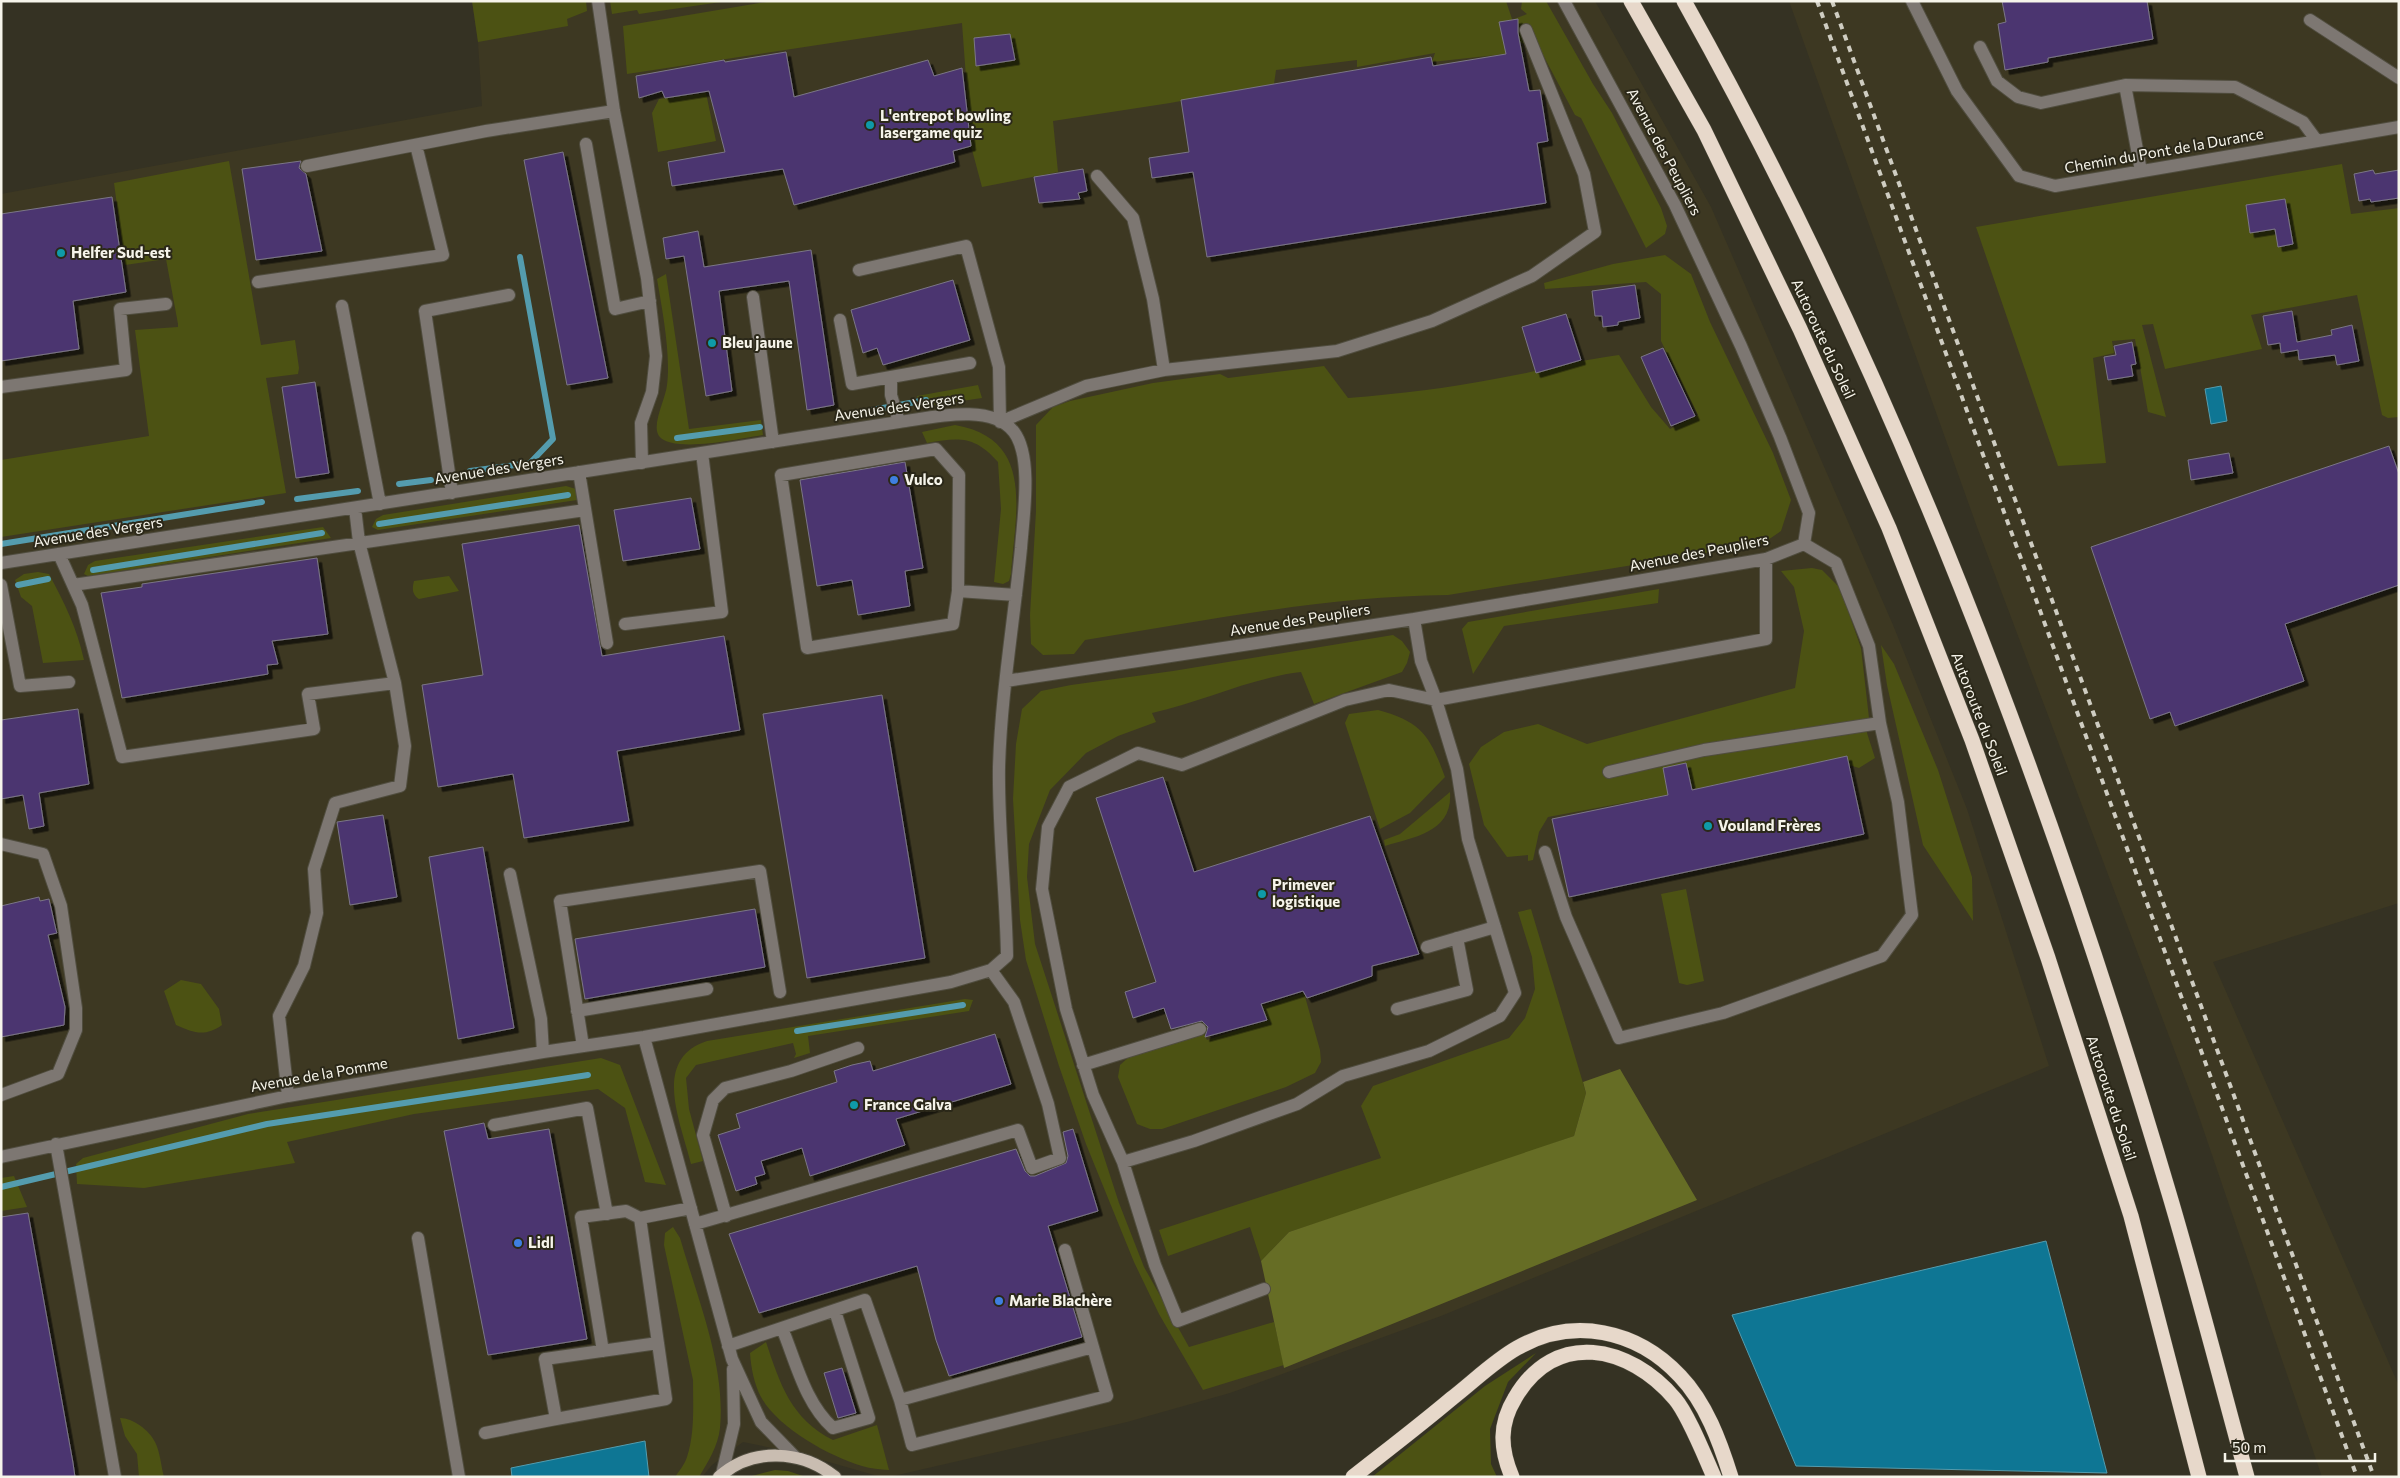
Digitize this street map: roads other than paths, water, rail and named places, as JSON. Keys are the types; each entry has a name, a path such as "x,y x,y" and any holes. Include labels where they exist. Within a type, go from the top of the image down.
{"highway":[{"name":"Autoroute du Soleil","path":"1631,1 1704,130 1800,329 1888,528 1972,740 2048,958 2131,1216 2198,1477"},
{"name":"Autoroute du Soleil","path":"1684,1 1736,94 1836,298 1928,507 2010,713 2081,916 2132,1070 2172,1203 2247,1477"},
{"path":"1353,1477 1517,1348 1551,1333 1584,1329 1616,1336 1650,1351 1680,1376 1700,1403 1721,1445 1731,1477"},
{"path":"1512,1477 1502,1447 1503,1426 1511,1404 1524,1383 1539,1368 1556,1357 1581,1351 1606,1353 1624,1359 1650,1375 1676,1400 1714,1477"}],"main road":[{"path":"721,1476 749,1460 764,1456 795,1457 811,1462 835,1477"}],"street":[{"path":"598,1 614,111 650,301 656,356 652,392 641,423 642,462"},
{"name":"Avenue des Peupliers","path":"1006,681 1414,619 1766,559 1804,544 1809,513 1780,437 1741,346 1674,205 1564,1"},
{"name":"Chemin du Pont de la Durance","path":"1912,1 1957,91 2019,176 2055,186 2399,127"},
{"path":"2310,20 2399,78"},
{"path":"1000,422 1086,386 1164,370 1337,351 1432,321 1532,276 1595,232 1584,174 1526,30"},
{"path":"1980,47 1997,81 2018,97 2041,103 2125,85 2235,86 2303,122 2317,141"},
{"path":"2125,85 2141,171"},
{"path":"307,166 486,131 614,111"},
{"path":"586,144 615,309 650,301"},
{"path":"258,282 443,255 416,145"},
{"path":"1097,176 1133,218 1153,299 1164,370"},
{"path":"859,270 966,246 1000,367 1000,422"},
{"path":"452,492 425,311 509,295"},
{"path":"753,297 773,442"},
{"path":"1,387 126,370 120,309 166,304"},
{"path":"342,306 380,504"},
{"path":"840,320 852,384 970,363"},
{"path":"891,377 891,395 898,422"},
{"name":"Avenue des Vergers","path":"1,564 898,422 972,412 1000,422"},
{"path":"695,1224 1018,1130 1032,1168 1060,1158 1048,1104 1014,1002 991,970 1008,956 1000,848 999,766 1027,484 1020,447 1014,432 1000,422"},
{"path":"936,449 959,475 958,591 953,624 806,648 781,475 936,449"},
{"path":"625,624 722,612 702,453"},
{"path":"579,472 607,643"},
{"path":"288,1096 279,1016 304,966 318,913 314,869 335,803 400,786 405,746 395,683 359,542 355,508"},
{"path":"72,584 586,510"},
{"path":"1545,852 1566,917 1619,1038 1723,1013 1882,956 1912,915 1898,802 1880,723 1869,646 1836,562 1804,544"},
{"path":"59,554 82,605 122,757 314,728 308,694 395,683"},
{"path":"1264,1289 1178,1321 1155,1265 1123,1162 1106,1127 1083,1065 1066,1009 1042,889 1048,827 1068,787 1138,753 1182,765 1345,700 1389,690 1436,700 1766,639 1766,559"},
{"path":"1,585 3,606 20,686 69,682"},
{"path":"958,591 1016,595"},
{"path":"1123,1162 1194,1141 1297,1104 1343,1076 1429,1051 1500,1016 1515,993 1468,839 1457,769 1436,700 1421,661 1414,619"},
{"path":"1609,772 1704,750 1880,723"},
{"path":"1,844 43,854 61,906 76,1008 76,1030 58,1074 1,1095"},
{"path":"583,1046 560,901 760,871 780,992"},
{"path":"510,874 540,1019 542,1052"},
{"path":"1426,946 1495,927"},
{"path":"1397,1009 1467,990 1457,938"},
{"name":"Avenue de la Pomme","path":"1,1157 288,1096 951,982 991,970"},
{"path":"577,1011 707,989"},
{"path":"1083,1065 1200,1029"},
{"path":"644,1036 732,1359 761,1422 795,1457"},
{"path":"726,1216 703,1135 714,1100 725,1088 791,1071 858,1048"},
{"path":"494,1125 587,1108 607,1214"},
{"path":"56,1144 115,1477"},
{"path":"603,1351 581,1217 626,1211 640,1218 691,1208"},
{"path":"485,1433 666,1399 640,1218"},
{"path":"418,1238 459,1477"},
{"path":"728,1346 865,1300 900,1400 912,1445 1107,1396 1065,1250"},
{"path":"782,1328 810,1400 822,1418 833,1428 869,1418 835,1311"},
{"path":"556,1419 545,1359 658,1343"},
{"path":"900,1400 1094,1347"},
{"path":"721,1476 734,1424 732,1359"}],"water":[{"path":"2221,386 2227,421 2211,424 2205,389"},
{"path":"2046,1241 2107,1473 1796,1466 1732,1315"},
{"path":"645,1441 649,1477 512,1477 511,1468"}],"waterway":[{"path":"470,471 530,463 553,439 520,257"},
{"path":"872,410 926,400"},
{"path":"677,438 760,427"},
{"path":"399,484 431,480"},
{"path":"297,499 358,491"},
{"path":"379,524 568,495"},
{"path":"1,544 262,502"},
{"path":"93,570 322,533"},
{"path":"18,585 48,579"},
{"path":"797,1031 963,1005"},
{"path":"1,1187 267,1124 588,1075"}],"railway":[{"path":"1817,1 2357,1477"},
{"path":"1832,1 2374,1477"}],"place":[{"name":"L'entrepot bowling lasergame quiz","path":"870,125"},
{"name":"Helfer Sud-est","path":"61,253"},
{"name":"Bleu jaune","path":"712,343"},
{"name":"Vulco","path":"894,480"},
{"name":"Vouland Frères","path":"1708,826"},
{"name":"Primever logistique","path":"1262,894"},
{"name":"France Galva","path":"854,1105"},
{"name":"Lidl","path":"518,1243"},
{"name":"Marie Blachère","path":"999,1301"}]}
